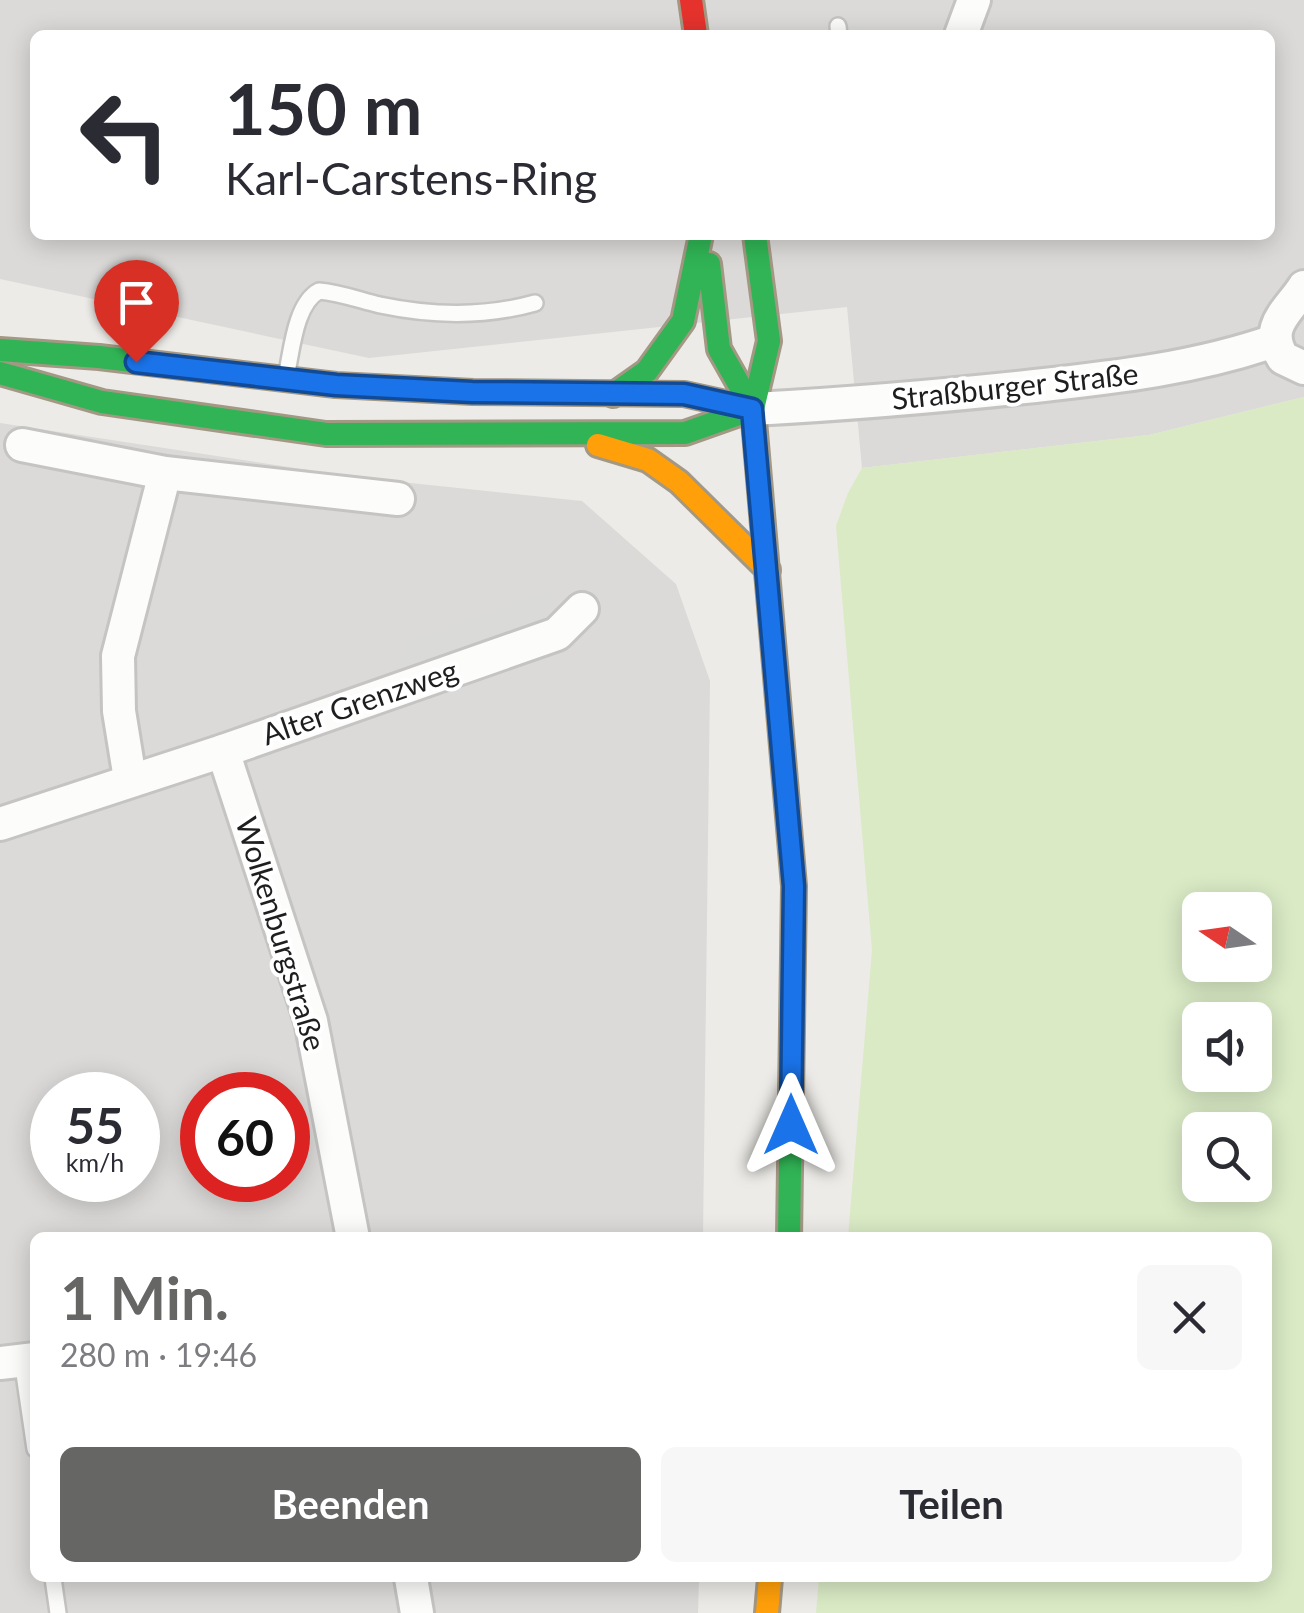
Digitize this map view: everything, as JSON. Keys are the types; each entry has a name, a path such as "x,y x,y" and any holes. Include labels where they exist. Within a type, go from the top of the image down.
{"main road":[{"path":"691,0 695,30"},
{"path":"613,395 647,372 683,321 702,240"},
{"path":"704,240 719,349 752,409"},
{"path":"756,240 770,341 752,409 794,886 789,1232"},
{"path":"0,350 99,357 285,381 453,391 684,394 752,409"},
{"path":"0,373 102,402 326,434 685,433 752,409"},
{"path":"565,436 648,460 708,507 768,570"},
{"path":"767,1613 770,1582"}],"street":[{"path":"964,30 974,0"},
{"path":"1300,299 1278,319 1274,341 1283,358 1304,368"},
{"name":"Straßburger Straße","path":"752,409 884,401 1146,374 1224,358 1274,341"},
{"path":"22,445 165,473 398,499"},
{"path":"130,779 119,711 118,656 165,473"},
{"name":"Alter Grenzweg","path":"0,824 557,634 582,609"},
{"name":"Wolkenburgstraße","path":"223,751 310,1021 352,1232"},
{"path":"412,1582 417,1613"}],"lane":[{"path":"285,381 304,306 319,292 335,292 402,309 464,314 499,313 535,303"},
{"path":"19,1361 30,1422"},
{"path":"54,1582 58,1613"}],"shaded area":[{"path":"0,0 1304,0 1304,397 1149,435 862,468 847,307 369,358 0,279"},
{"path":"0,423 354,477 582,501 676,584 710,681 703,1232 30,1232 30,1582 699,1582 698,1613 0,1613"},
{"path":"551,590 548,621 393,675 405,642"}],"green space":[{"path":"1304,397 1304,1613 816,1613 819,1582 1272,1582 1272,1232 848,1232 872,950 836,526 862,468 1149,435"}],"traffic: fast":[{"path":"613,395 647,371 683,321 700,240"},
{"path":"756,240 769,341 753,409 794,886 789,1232"},
{"path":"709,264 719,349 753,409"},
{"path":"0,350 99,357 336,385 473,392 684,394 753,409"},
{"path":"0,373 102,402 326,434 685,433 753,409"}],"traffic: slow":[{"path":"598,445 648,460 679,482 768,570"},
{"path":"767,1613 770,1582"}],"traffic: jam":[{"path":"691,0 695,30"}],"route":[{"path":"136,362 336,385 472,392 684,394 752,409 794,886 791,1125"}]}
